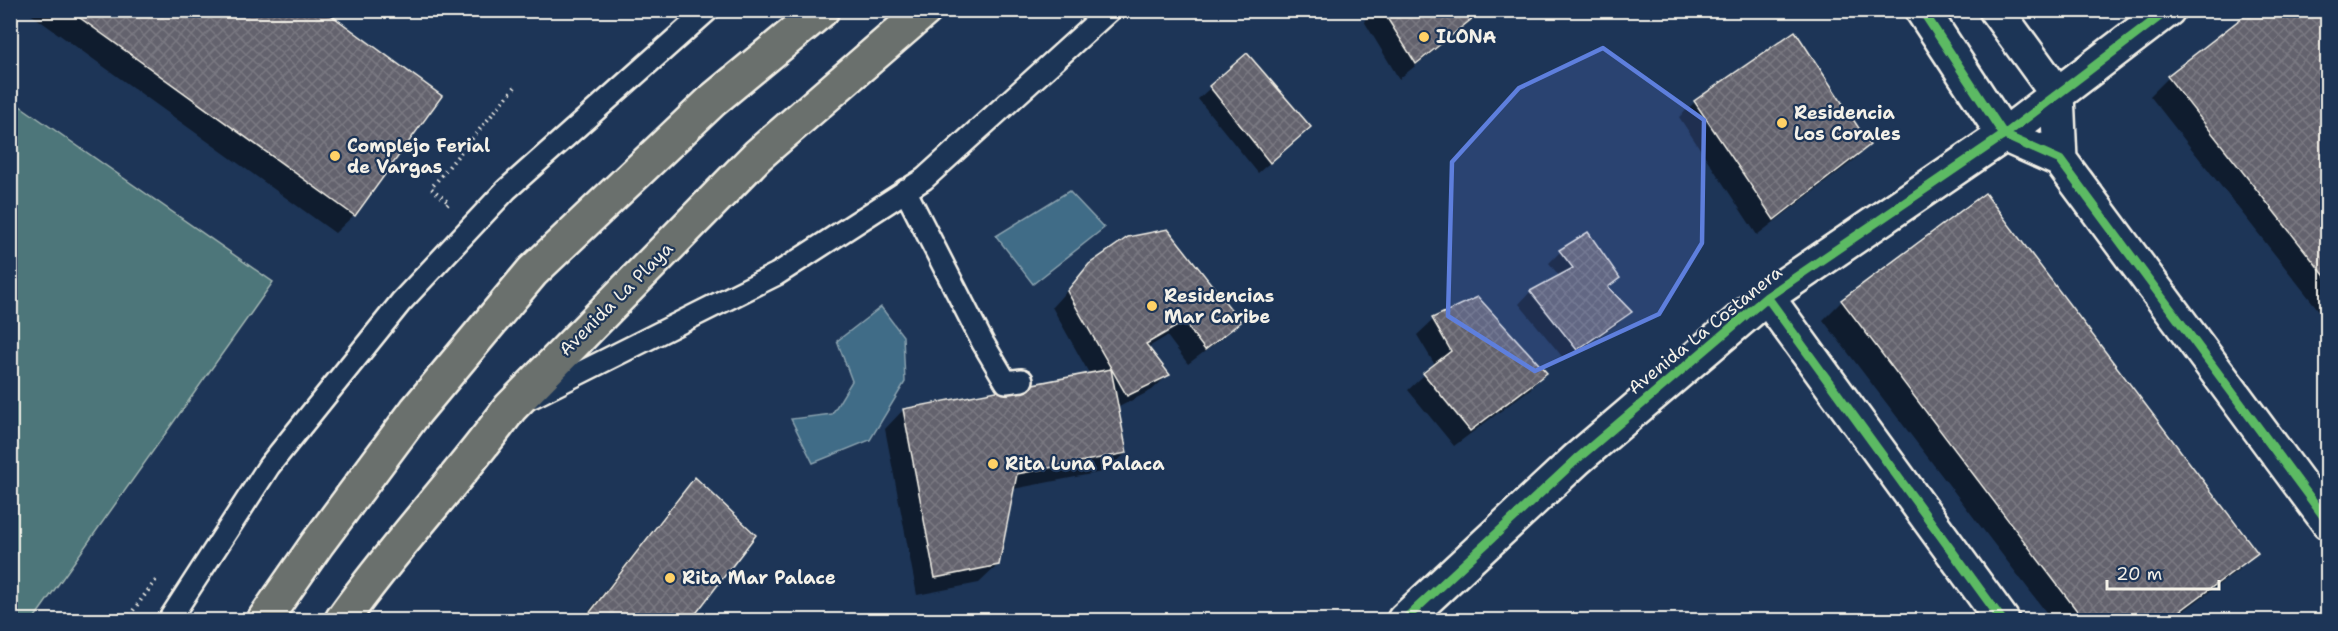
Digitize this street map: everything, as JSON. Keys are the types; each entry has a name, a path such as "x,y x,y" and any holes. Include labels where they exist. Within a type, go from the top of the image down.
{"main road":[{"path":"264,621 317,544 416,411 532,272 713,100 822,10"},
{"name":"Avenida La Playa","path":"342,621 369,581 479,450 510,408 758,155 925,10"}],"street":[{"path":"1922,10 2004,135 2060,160 2328,522"},
{"path":"1996,10 2057,94 2060,160"},
{"name":"Avenida La Costanera","path":"1404,621 1577,459 1767,297 2004,135 2168,10"},
{"path":"1767,297 2002,621"}],"lane":[{"path":"169,621 269,466 401,302 506,190 708,10"},
{"path":"510,408 777,274 924,179 1110,10"},
{"path":"905,190 983,343 1006,381 1022,380"}],"highlighted area":[{"path":"1603,48 1704,120 1702,243 1659,314 1535,371 1448,316 1452,162 1519,88"}],"green space":[{"path":"10,99 273,282 33,620 10,620"}],"water":[{"path":"1069,191 1104,228 1033,284 996,236"},
{"path":"881,307 903,336 905,382 870,440 813,463 791,419 832,414 852,381 837,341"}],"building":[{"name":"Complejo Ferial de Vargas","path":"69,10 324,10 442,96 355,216"},
{"name":"ILONA","path":"1382,10 1483,10 1416,64"},
{"path":"2252,10 2328,10 2328,280 2167,76"},
{"name":"Residencia Los Corales","path":"1795,31 1870,145 1774,220 1694,101"},
{"path":"1247,53 1311,127 1270,163 1209,86"},
{"path":"1985,193 2258,553 2168,620 2084,620 1841,300"},
{"name":"Residencias Mar Caribe","path":"1168,229 1241,322 1205,350 1184,322 1146,344 1170,375 1127,396 1067,291 1089,264 1128,237"},
{"path":"1588,232 1620,278 1608,287 1632,312 1577,350 1530,291 1573,268 1559,250"},
{"path":"1478,297 1547,373 1470,431 1423,373 1451,351 1432,318"},
{"name":"Rita Luna Palaca","path":"1111,369 1127,453 1017,474 999,565 935,578 903,409"},
{"name":"Rita Mar Palace","path":"695,477 756,535 691,620 584,620"}],"cycle path":[{"path":"1922,10 2004,135 2060,160 2328,522"},
{"path":"1404,620 1577,459 1767,297 2004,135 2168,10"},
{"path":"1767,297 2002,620"}],"place":[{"name":"ILONA","path":"1424,37"},
{"name":"Residencia Los Corales","path":"1782,123"},
{"name":"Complejo Ferial de Vargas","path":"335,156"},
{"name":"Residencias Mar Caribe","path":"1152,306"},
{"name":"Rita Luna Palaca","path":"993,464"},
{"name":"Rita Mar Palace","path":"670,578"}]}
